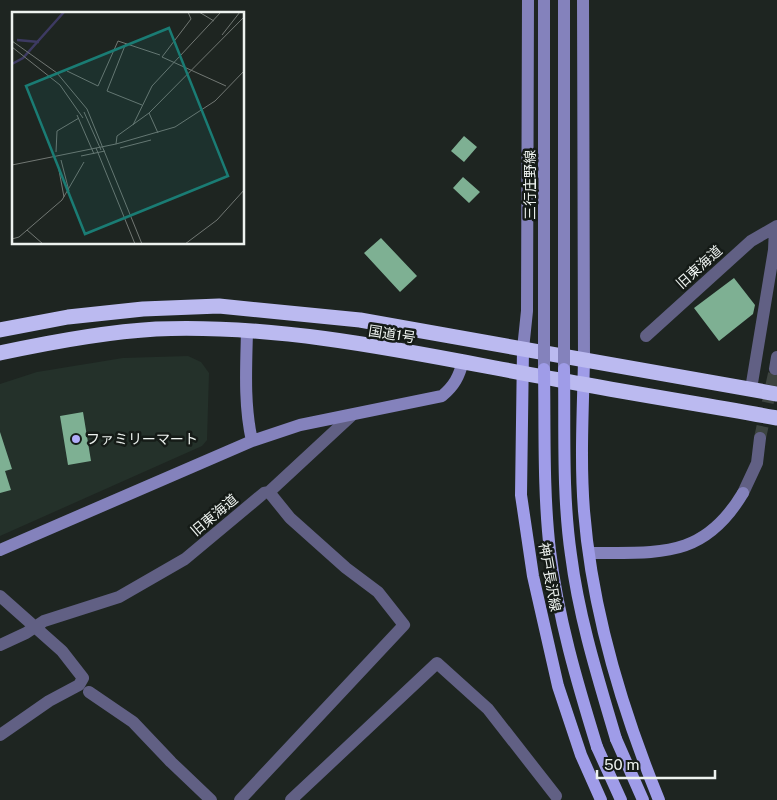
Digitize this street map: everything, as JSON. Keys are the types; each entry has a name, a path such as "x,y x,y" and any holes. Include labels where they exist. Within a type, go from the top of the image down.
{"highway":[{"name":"国道1号","path":"0,330 68,317 143,308 219,306 360,320 777,394"},
{"name":"国道1号","path":"0,353 69,339 156,329 298,336 463,361 777,418"}],"main road":[{"name":"三行庄野線","path":"523,350 527,311 528,0"},
{"name":"三行庄野線","path":"544,0 544,369"},
{"name":"神戸長沢線","path":"564,0 564,369 566,497 570,553 586,636 616,739 643,800"},
{"path":"583,0 584,384 582,448 584,511 596,603 631,729 659,800"},
{"path":"247,332 245,387 247,421 252,441"},
{"name":"神戸長沢線","path":"523,350 521,495 540,611 558,686 580,755 601,800"},
{"path":"0,550 252,441 300,425 442,396 453,386 463,361"},
{"name":"神戸長沢線","path":"544,369 546,496 550,552 573,666 597,746 621,800"},
{"path":"589,553 653,552 679,548 696,542 713,532 724,522 743,493"}],"street":[{"name":"旧東海道","path":"646,336 751,241 776,227"},
{"path":"751,389 774,250 776,227"},
{"name":"旧東海道","path":"0,645 44,621 119,597 185,559 264,493 269,492 350,416"},
{"path":"743,493 757,463 760,438"},
{"path":"240,800 404,626 378,592 346,568 290,518 269,492"},
{"path":"0,596 62,651 83,678 79,685 49,701 0,735"},
{"path":"291,800 437,663 488,709 556,796"},
{"path":"89,692 133,722 211,800"}],"shaded area":[{"path":"188,356 201,362 209,373 207,440 202,446 0,536 0,384 37,372 123,358"}],"building":[{"path":"464,136 477,147 464,162 451,151"},
{"path":"463,177 480,192 469,203 453,188"},
{"path":"381,238 417,276 400,292 364,253"},
{"path":"734,278 755,305 753,314 719,341 694,308"},
{"name":"ファミリーマート","path":"83,412 91,461 68,465 60,416"},
{"path":"0,432 12,469 5,471 11,490 0,493"}],"tunnel":[{"path":"760,438 775,369"}],"place":[{"name":"ファミリーマート","path":"76,439"}]}
